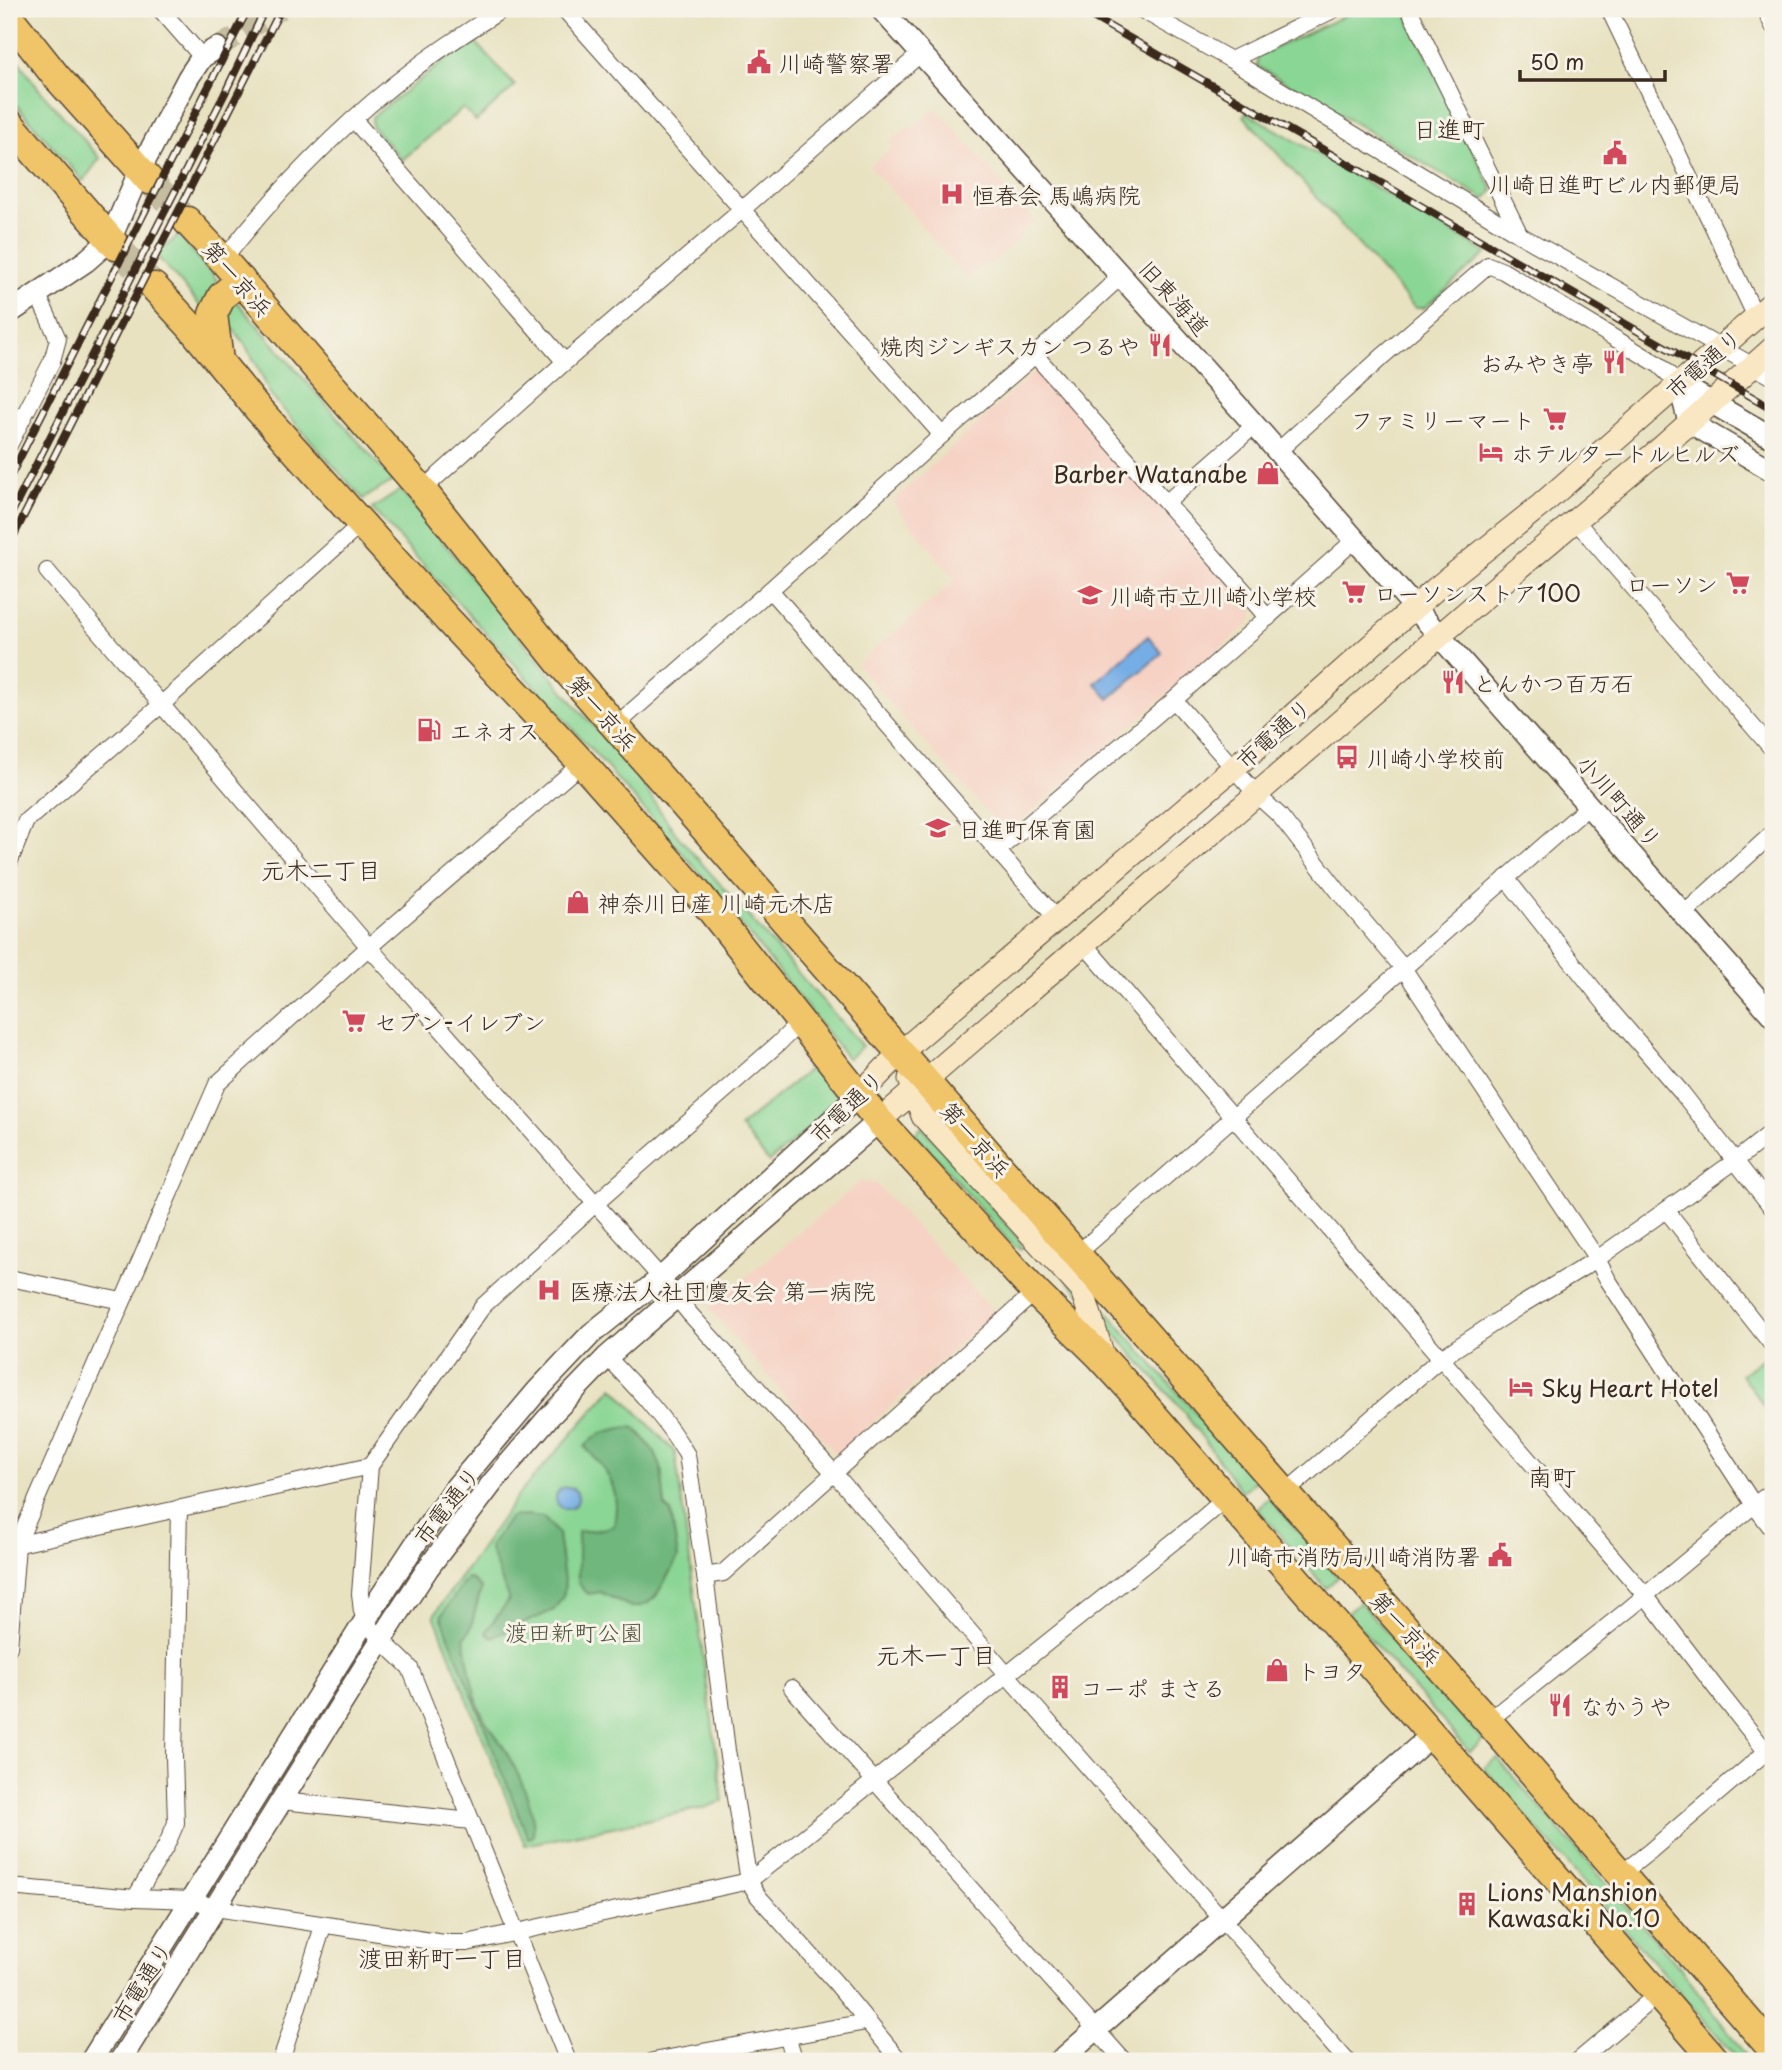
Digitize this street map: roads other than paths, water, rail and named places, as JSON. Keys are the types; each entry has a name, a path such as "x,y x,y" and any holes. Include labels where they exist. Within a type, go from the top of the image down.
{"highway":[{"path":"9,17 55,75 145,175"},
{"path":"9,123 113,243"},
{"name":"第一京浜","path":"187,221 422,491 553,654 900,1053 920,1086 1077,1254 1773,2050"},
{"path":"219,361 213,314 232,270"},
{"path":"154,287 361,524 582,762 700,896 879,1121 1035,1292 1104,1360 1716,2061"}],"main road":[{"name":"市電通り","path":"879,1121 1257,795 1541,505 1765,309"},
{"name":"市電通り","path":"859,1095 900,1053 1233,768 1428,621 1575,520 1721,396 1763,372 1773,348"},
{"path":"920,1086 923,1116 1082,1290 1104,1360"}],"street":[{"path":"9,313 113,243 209,52 160,9"},
{"path":"232,270 276,197 309,162 412,70 503,9"},
{"path":"564,9 942,435"},
{"name":"旧東海道","path":"881,9 1428,621"},
{"path":"1140,9 1231,60 1520,235 1763,372"},
{"path":"1231,60 1335,9"},
{"path":"1409,9 1520,235"},
{"path":"1609,9 1765,309"},
{"path":"1765,9 1773,26"},
{"path":"422,491 565,362 920,54"},
{"path":"354,120 565,362"},
{"path":"1278,452 1488,265 1503,271 1659,365 1679,384 1721,396 1735,416 1773,438"},
{"path":"615,726 1121,276"},
{"path":"9,445 52,361 58,340 38,295"},
{"path":"1035,355 1268,618"},
{"path":"1679,384 1689,422 1773,471"},
{"path":"1167,502 1255,425"},
{"path":"1575,520 1773,750"},
{"path":"9,863 26,821 162,705 361,524"},
{"path":"997,850 1174,700 1356,539"},
{"path":"47,571 369,947 662,1278 675,1297 834,1473 1007,1675 1347,2061"},
{"path":"770,590 1057,919"},
{"name":"小川町通り","path":"1428,621 1773,1016"},
{"path":"1174,700 1257,795 1280,816 1403,968 1597,1259 1754,1505 1773,1530"},
{"path":"9,1647 13,1546 217,1084 369,947 582,762"},
{"path":"1077,1254 1589,806"},
{"path":"1684,914 1773,833"},
{"path":"1506,878 1773,1209"},
{"path":"1084,944 1645,1595 1715,1687 1771,1752 1621,1874"},
{"path":"568,2061 410,1668 382,1640 362,1610 360,1594 370,1466 483,1306 800,1022"},
{"name":"市電通り","path":"92,2061 366,1619 456,1487 537,1391 591,1334 662,1278 859,1095"},
{"name":"市電通り","path":"120,2061 382,1640 458,1526 547,1419 607,1357 879,1121"},
{"path":"1285,1493 1441,1358 1597,1259 1667,1211 1773,1131"},
{"path":"1667,1211 1773,1346"},
{"path":"9,1278 122,1301"},
{"path":"705,1576 723,1573 1035,1292"},
{"path":"607,1357 635,1386 687,1455 748,1881 900,2061"},
{"path":"13,1546 370,1466"},
{"path":"1488,1721 1773,1491"},
{"path":"9,1887 193,1900 216,1908 323,1926 444,1943 467,1943 748,1881 1226,1498"},
{"path":"135,1898 166,1846 176,1823 174,1757 179,1508"},
{"path":"792,1688 1124,2061"},
{"path":"1060,2061 1433,1734"},
{"path":"282,1801 471,1821"},
{"path":"281,2061 323,1926"},
{"path":"1578,2061 1658,1994"},
{"path":"653,2061 866,2022"},
{"path":"787,2036 795,2061"}],"water":[{"path":"1148,636 1162,653 1109,699 1095,683"},
{"path":"567,1487 575,1490 578,1498 575,1506 567,1509 559,1506 556,1498 559,1490"}],"tunnel":[{"path":"217,48 281,9"},
{"path":"149,180 187,221"},
{"path":"116,246 154,287"}],"railway":[{"path":"9,479 248,9"},
{"path":"9,518 265,9"},
{"path":"9,545 281,9"},
{"path":"1079,9 1773,409"}],"place":[{"name":"川崎警察署","path":"759,62"},
{"name":"川崎日進町ビル内郵便局","path":"1615,153"},
{"name":"恒春会 馬嶋病院","path":"952,194"},
{"name":"焼肉ジンギスカン つるや","path":"1160,345"},
{"name":"おみやき亭","path":"1614,362"},
{"name":"ファミリーマート","path":"1555,419"},
{"name":"ホテルタートルヒルズ","path":"1491,452"},
{"name":"Barber Watanabe","path":"1268,473"},
{"name":"ローソン","path":"1738,583"},
{"name":"ローソンストア100","path":"1354,592"},
{"name":"川崎市立川崎小学校","path":"1090,595"},
{"name":"とんかつ百万石","path":"1453,682"},
{"name":"エネオス","path":"429,730"},
{"name":"川崎小学校前","path":"1347,757"},
{"name":"日進町保育園","path":"938,828"},
{"name":"神奈川日産 川崎元木店","path":"578,902"},
{"name":"セブン-イレブン","path":"354,1021"},
{"name":"医療法人社団慶友会 第一病院","path":"549,1290"},
{"name":"Sky Heart Hotel","path":"1521,1387"},
{"name":"川崎市消防局川崎消防署","path":"1500,1555"},
{"name":"トヨタ","path":"1277,1670"},
{"name":"コーポ まさる","path":"1060,1687"},
{"name":"なかうや","path":"1560,1705"},
{"name":"Lions Manshion Kawasaki No.10","path":"1467,1904"}],"district":[{"name":"日進町","path":"1449,128"},
{"name":"元木二丁目","path":"321,869"},
{"name":"南町","path":"1552,1476"},
{"name":"元木一丁目","path":"936,1654"},
{"name":"渡田新町一丁目","path":"442,1957"}],"park label":[{"name":"渡田新町公園","path":"574,1631"}]}
